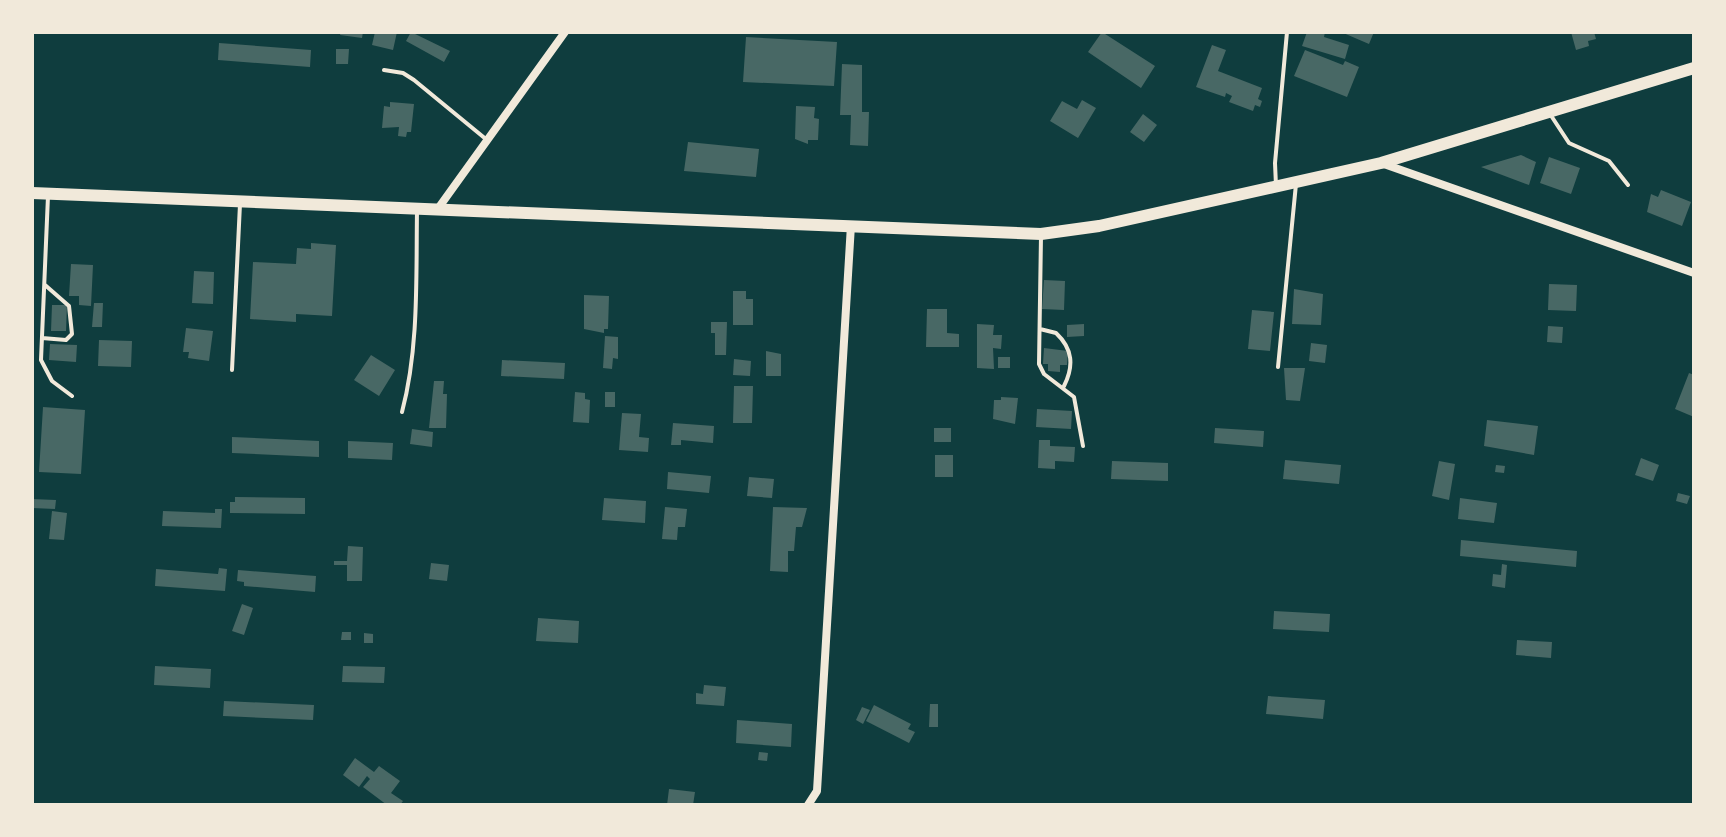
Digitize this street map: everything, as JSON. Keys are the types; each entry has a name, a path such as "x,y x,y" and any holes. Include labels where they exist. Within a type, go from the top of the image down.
{"main road":[{"path":"32,193 1041,234 1090,228 1381,163 1694,68"}],"street":[{"path":"436,211 565,32"},
{"path":"1381,163 1694,273"},
{"path":"808,805 817,791 851,225"}],"lane":[{"path":"1276,188 1275,163 1287,32"},
{"path":"384,70 403,73 414,80 487,140"},
{"path":"1548,112 1569,143 1609,161 1628,185"},
{"path":"1278,367 1296,184"},
{"path":"48,194 41,360 52,381 72,396"},
{"path":"232,370 240,201"},
{"path":"402,412 408,390 415,305 417,210"},
{"path":"1041,234 1039,364 1044,374 1064,386 1074,397 1083,446"},
{"path":"42,338 66,340 72,334 69,306 44,284"},
{"path":"1040,329 1056,333 1070,351 1070,369 1064,386"}],"building":[{"path":"341,32 363,32 362,38 340,35"},
{"path":"375,32 397,32 393,50 372,45"},
{"path":"411,32 450,51 444,62 406,41"},
{"path":"1102,32 1155,66 1141,88 1088,52"},
{"path":"1307,32 1325,32 1324,37 1349,45 1345,59 1302,46"},
{"path":"1341,32 1374,32 1369,44"},
{"path":"1571,32 1594,32 1596,39 1588,41 1589,46 1576,50"},
{"path":"746,37 837,42 834,86 743,82"},
{"path":"219,43 311,50 310,67 218,60"},
{"path":"1212,45 1226,50 1218,71 1262,88 1258,99 1262,101 1260,107 1255,105 1253,111 1229,102 1232,96 1226,93 1225,97 1196,87"},
{"path":"336,49 349,49 348,64 336,64"},
{"path":"1305,50 1343,65 1345,61 1359,67 1347,97 1294,76"},
{"path":"842,64 862,65 862,112 869,112 868,146 850,145 851,115 840,115"},
{"path":"1082,100 1096,108 1078,138 1050,121 1062,101 1077,109"},
{"path":"390,102 414,104 411,132 407,132 406,137 398,136 399,127 382,128 384,106 390,107"},
{"path":"796,106 815,107 814,118 819,119 818,140 808,140 808,144 795,139"},
{"path":"1143,114 1157,125 1144,142 1130,132"},
{"path":"688,142 759,149 756,177 684,171"},
{"path":"1521,155 1536,162 1529,185 1481,167"},
{"path":"1549,157 1580,168 1571,194 1540,183"},
{"path":"1661,190 1691,202 1682,226 1647,212 1651,194 1658,197"},
{"path":"311,243 336,245 332,316 296,314 296,322 250,319 253,262 296,264 297,248 311,249"},
{"path":"71,264 93,265 91,306 79,305 79,296 69,296"},
{"path":"194,271 214,272 213,304 192,303"},
{"path":"1044,280 1065,281 1064,310 1042,309"},
{"path":"1549,284 1577,285 1576,311 1548,310"},
{"path":"1294,289 1323,294 1321,325 1292,324"},
{"path":"733,291 746,291 746,299 753,299 753,325 733,325"},
{"path":"584,295 609,296 608,329 604,329 604,333 584,329"},
{"path":"94,303 103,303 102,327 92,327"},
{"path":"52,305 67,305 66,331 51,331"},
{"path":"927,309 947,309 947,333 959,334 959,347 926,347"},
{"path":"1252,310 1274,312 1270,351 1248,349"},
{"path":"711,322 727,322 726,355 715,355 715,333 711,333"},
{"path":"977,324 994,325 993,335 1002,335 1001,349 993,348 994,369 977,368"},
{"path":"1084,324 1084,336 1067,337 1067,325"},
{"path":"1548,326 1563,327 1562,343 1547,342"},
{"path":"186,328 213,331 209,361 188,358 189,352 183,352"},
{"path":"605,336 618,337 618,359 613,358 612,369 603,368"},
{"path":"99,340 132,341 131,367 98,366"},
{"path":"1311,343 1327,345 1325,363 1309,361"},
{"path":"50,344 77,345 76,362 49,360"},
{"path":"1044,348 1068,351 1067,365 1060,365 1060,372 1048,371 1048,364 1043,364"},
{"path":"766,351 781,354 781,376 766,376"},
{"path":"371,355 395,370 379,396 354,380"},
{"path":"998,357 1010,357 1010,368 998,368"},
{"path":"734,359 751,361 750,376 733,375"},
{"path":"502,360 565,363 564,379 501,376"},
{"path":"1284,368 1305,368 1300,401 1286,400"},
{"path":"1689,373 1694,375 1694,417 1675,409"},
{"path":"434,381 444,381 443,394 447,394 446,428 429,428"},
{"path":"734,386 753,386 752,423 733,423"},
{"path":"575,392 585,393 585,399 590,400 589,423 573,422"},
{"path":"605,392 615,392 615,407 605,407"},
{"path":"1001,397 1018,398 1015,424 993,419 994,400 1001,400"},
{"path":"43,407 85,410 81,474 39,472"},
{"path":"1037,409 1072,411 1071,429 1036,427"},
{"path":"622,413 641,414 639,437 649,438 648,452 619,450"},
{"path":"1487,420 1538,426 1534,455 1484,446"},
{"path":"673,423 714,426 713,443 681,440 681,445 671,445"},
{"path":"934,428 951,428 951,442 934,442"},
{"path":"1215,428 1264,431 1263,447 1214,443"},
{"path":"412,429 433,432 432,447 410,444"},
{"path":"232,437 319,441 319,457 232,453"},
{"path":"1039,440 1050,440 1050,446 1075,447 1074,462 1055,461 1055,469 1038,468"},
{"path":"348,441 393,443 392,460 348,458"},
{"path":"935,455 953,455 953,477 935,477"},
{"path":"1641,458 1659,465 1653,481 1635,475"},
{"path":"1285,460 1341,465 1339,484 1283,479"},
{"path":"1112,461 1168,463 1168,481 1111,479"},
{"path":"1439,461 1455,464 1449,500 1432,496"},
{"path":"1496,465 1505,466 1504,473 1495,472"},
{"path":"668,472 711,476 709,493 667,489"},
{"path":"749,477 774,479 772,498 747,496"},
{"path":"1678,493 1690,496 1687,504 1676,501"},
{"path":"235,497 305,498 305,514 230,513 230,502 235,502"},
{"path":"604,498 646,501 645,523 602,520"},
{"path":"1460,498 1497,503 1494,523 1458,519"},
{"path":"32,499 56,500 55,509 32,508"},
{"path":"665,507 687,509 685,527 678,527 677,540 662,539"},
{"path":"773,507 807,508 802,527 796,527 794,551 788,551 788,572 770,571"},
{"path":"215,509 222,509 221,528 162,526 163,511 215,513"},
{"path":"52,511 67,513 64,540 49,539"},
{"path":"1461,540 1577,551 1576,567 1460,556"},
{"path":"348,546 363,547 362,581 347,581 347,565 334,565 334,561 347,561"},
{"path":"431,563 449,565 447,581 429,579"},
{"path":"1502,564 1507,565 1505,588 1492,586 1493,574 1501,575"},
{"path":"219,568 227,569 225,591 155,586 156,569 218,574"},
{"path":"238,570 316,576 315,592 244,586 244,582 237,581"},
{"path":"242,604 253,608 244,635 232,631"},
{"path":"1274,611 1330,614 1329,632 1273,629"},
{"path":"538,618 579,621 578,643 536,641"},
{"path":"342,632 351,632 351,640 341,640"},
{"path":"364,633 373,634 373,643 364,643"},
{"path":"1517,640 1552,642 1551,658 1516,655"},
{"path":"155,666 211,669 210,688 154,685"},
{"path":"343,666 385,667 384,683 342,682"},
{"path":"704,685 726,687 724,706 696,704 696,693 703,694"},
{"path":"1268,696 1325,700 1323,719 1266,714"},
{"path":"224,701 314,705 313,720 223,716"},
{"path":"930,704 938,704 938,727 929,727"},
{"path":"874,705 911,724 908,729 915,732 909,743 866,721"},
{"path":"862,707 870,710 863,724 856,720"},
{"path":"737,720 792,724 791,747 736,743"},
{"path":"759,752 768,753 767,761 758,760"},
{"path":"355,758 374,772 379,766 400,781 391,793 403,801 400,805 387,805 363,787 370,779 367,776 359,787 343,775"},
{"path":"669,789 695,792 693,805 667,805"}]}
